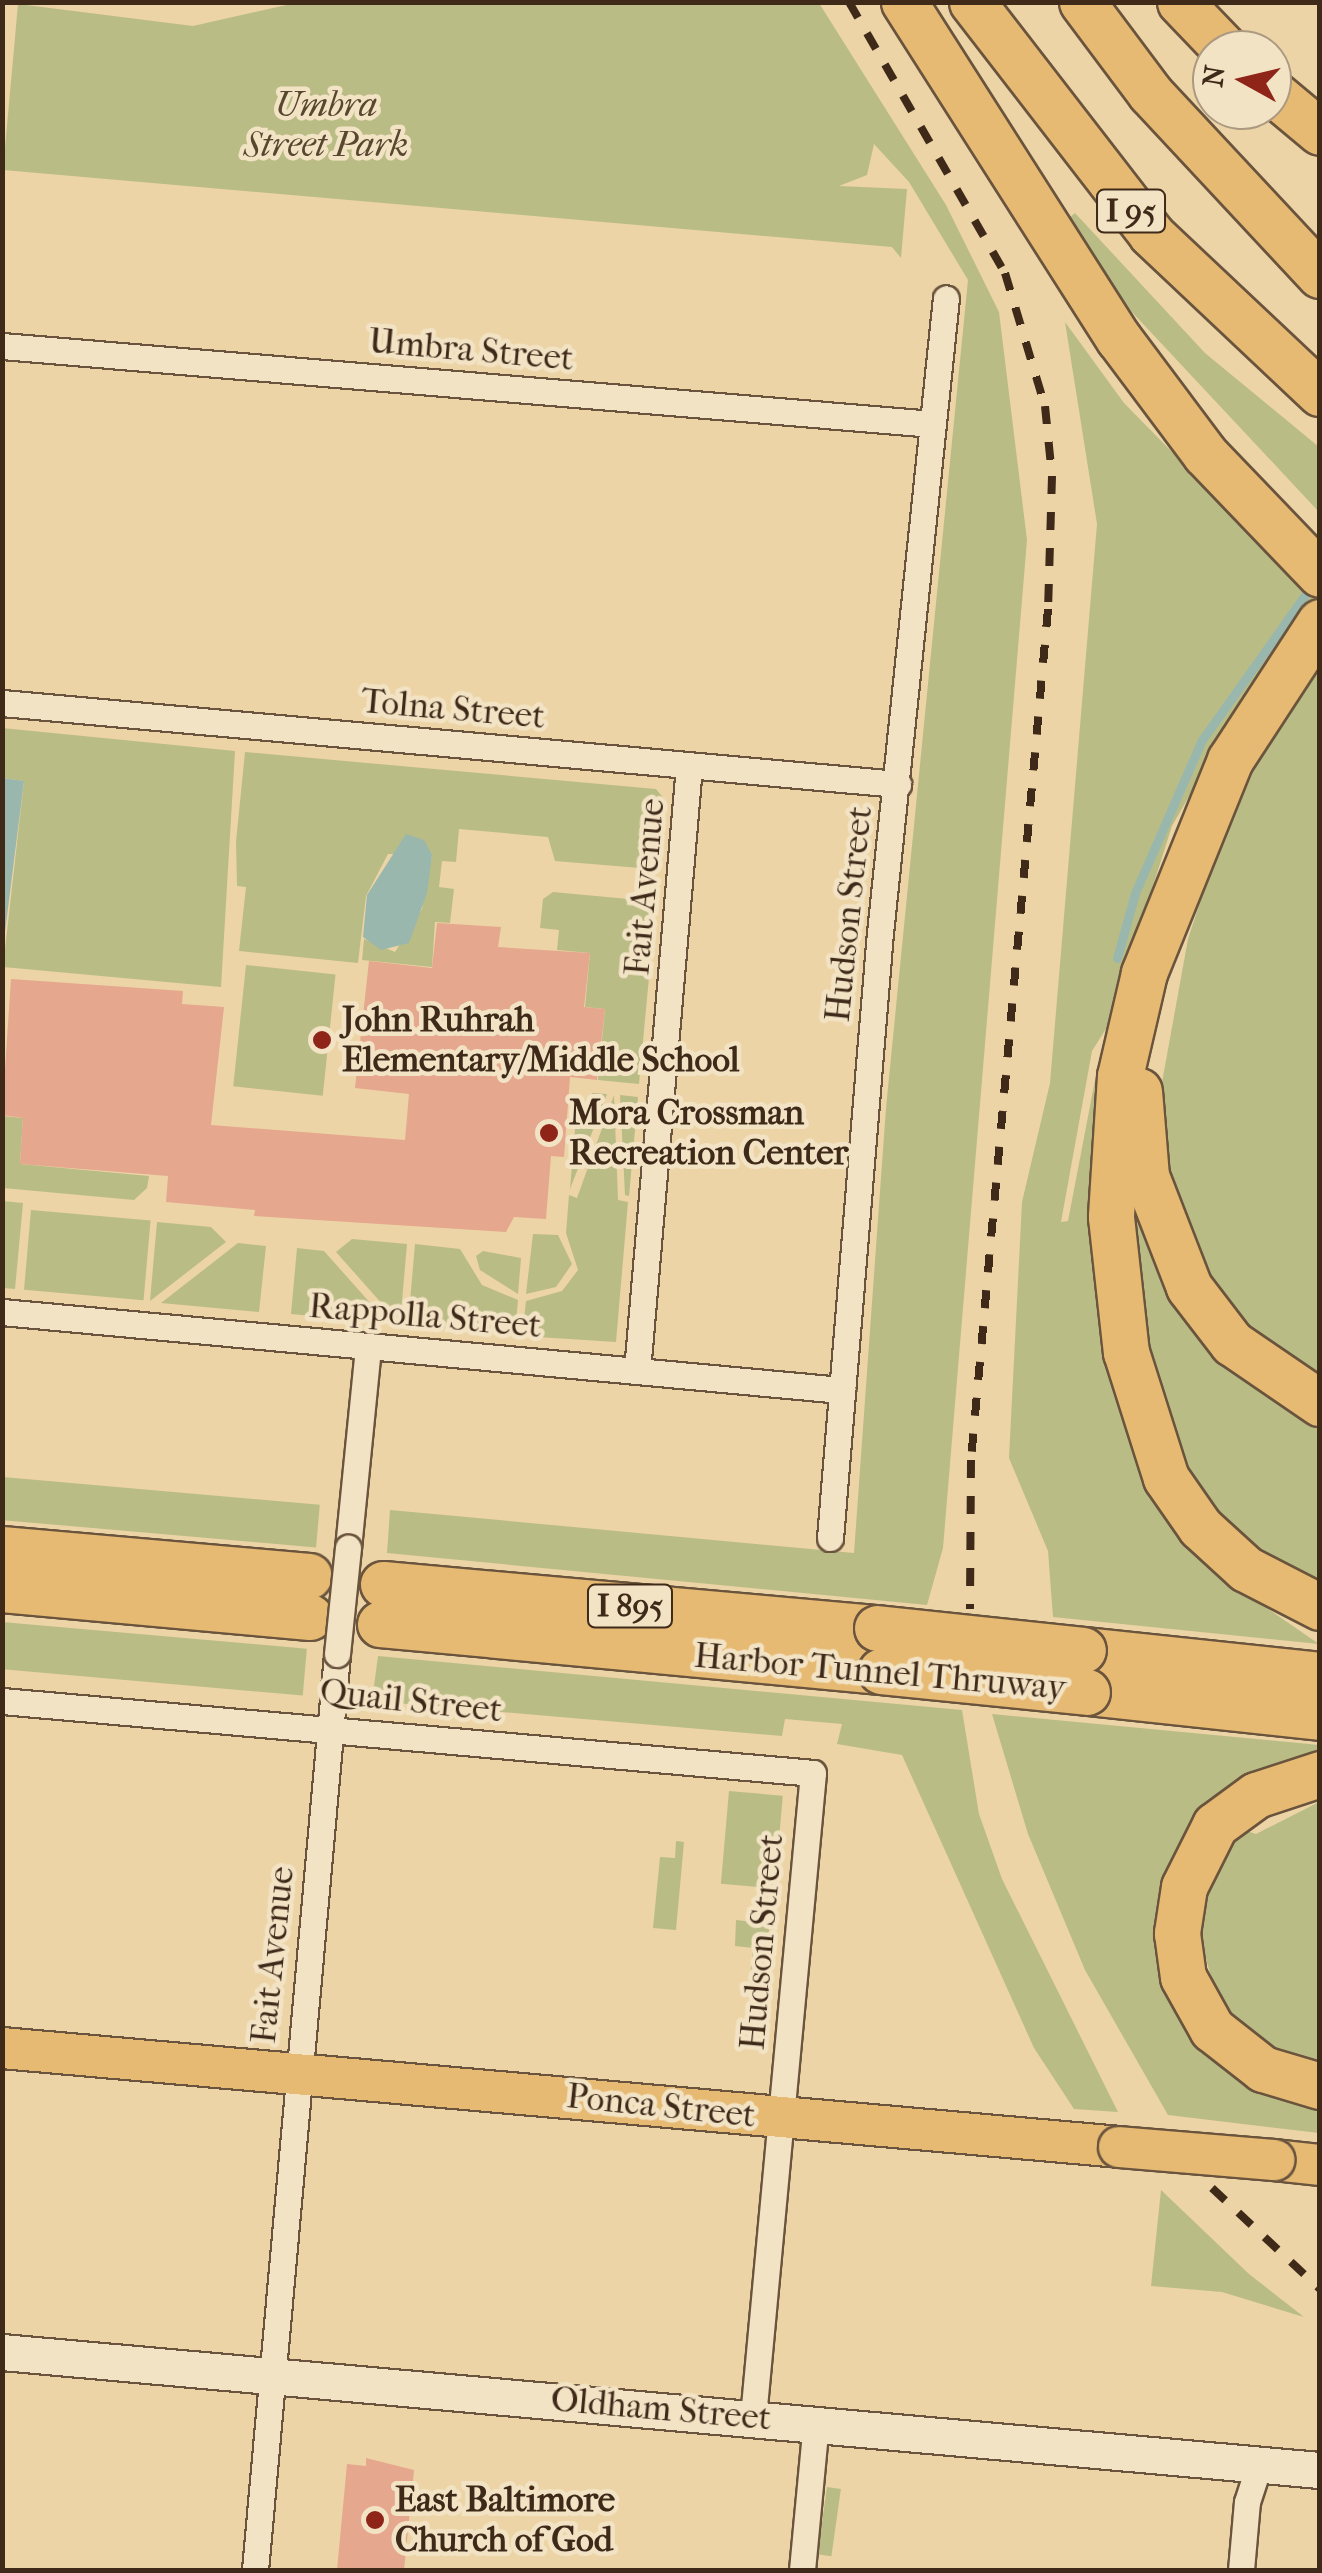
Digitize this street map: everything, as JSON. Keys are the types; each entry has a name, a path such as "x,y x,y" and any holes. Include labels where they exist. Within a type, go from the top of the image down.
{"highway":[{"path":"904,2 1119,339 1204,454 1320,574"},
{"name":"I 95","path":"972,2 1151,234 1320,393"},
{"name":"I 95","path":"1082,2 1174,120 1320,275"},
{"path":"1180,2 1207,30"},
{"path":"1292,109 1320,132"},
{"path":"1320,622 1230,760 1158,936 1136,1005 1111,1148 1126,1352 1166,1478 1200,1526 1246,1569 1320,1608"},
{"path":"1158,936 1138,1106 1162,1233 1189,1287 1232,1343 1320,1404"},
{"path":"2,1549 309,1597 2,1589"},
{"name":"Harbor Tunnel Thruway","path":"382,1604 1085,1671 1320,1675"},
{"name":"Harbor Tunnel Thruway","path":"1085,1671 1320,1717"},
{"path":"1320,1774 1256,1795 1215,1826 1184,1887 1177,1932 1183,1977 1212,2029 1264,2069 1320,2086"}],"main road":[{"name":"Ponca Street","path":"2,2048 1320,2164"}],"street":[{"name":"Hudson Street","path":"830,1538 946,298"},
{"name":"Umbra Street","path":"2,346 933,424"},
{"name":"Tolna Street","path":"2,704 898,784"},
{"name":"Fait Avenue","path":"637,1371 690,766"},
{"name":"Rappolla Street","path":"2,1312 842,1390"},
{"name":"Fait Avenue","path":"255,2570 297,2073 368,1346"},
{"name":"Quail Street","path":"2,1701 330,1727 813,1773"},
{"name":"Hudson Street","path":"754,2416 813,1773"},
{"name":"Oldham Street","path":"2,2352 271,2378 754,2416 1320,2470"},
{"path":"802,2570 816,2422"},
{"path":"1241,2570 1246,2502 1259,2466"}],"green space":[{"name":"Umbra Street Park","path":"300,2 819,3 946,205 999,312 1027,540 943,1548 927,1605 387,1553 390,1510 854,1553 886,1108 968,280 909,182 874,144 867,175 839,186 907,189 901,258 892,247 3,170 18,4 193,26"},
{"path":"1075,213 1205,353 1319,447 1319,512 1131,311 1069,218"},
{"path":"1065,322 1124,403 1316,599 1272,652 1172,826 1109,1024 1092,1051 1061,1222 1068,1221 1095,1080 1094,1282 1133,1448 1175,1532 1220,1576 1319,1644 1053,1617 1048,1551 1009,1458 1022,1202 1050,1083 1097,524"},
{"path":"1319,660 1319,1384 1249,1333 1200,1270 1164,1176 1159,1099 1188,939 1215,856 1252,773"},
{"path":"2,728 235,751 221,987 3,967 24,781 3,778"},
{"path":"245,752 656,789 665,800 658,860 640,868 555,861 548,837 459,829 456,862 442,861 439,887 454,889 450,923 435,922 432,967 362,960 364,939 395,952 422,909 432,855 388,854 366,896 358,963 239,951 246,887 237,886 236,842"},
{"path":"553,892 639,900 655,913 639,1084 598,1080 605,1009 585,1007 590,953 557,950 559,930 540,928 543,899"},
{"path":"246,965 336,974 323,1096 233,1086"},
{"path":"592,1093 607,1094 570,1189 577,1105 590,1106"},
{"path":"614,1095 618,1200 628,1202 616,1342 522,1336 526,1301 562,1291 578,1270 566,1233 569,1195 577,1198"},
{"path":"620,1095 638,1097 629,1196 625,1195"},
{"path":"3,1116 23,1118 20,1164 149,1176 147,1188 134,1200 3,1188"},
{"path":"1134,1176 1139,1199 1319,1419 1319,1593 1288,1580 1194,1494 1158,1406 1129,1260"},
{"path":"3,1201 23,1203 15,1289 3,1288"},
{"path":"31,1210 151,1220 144,1300 24,1290"},
{"path":"157,1222 211,1227 226,1242 150,1301"},
{"path":"533,1234 558,1235 572,1264 556,1287 526,1294"},
{"path":"352,1239 407,1244 400,1324 336,1252"},
{"path":"238,1243 266,1246 259,1312 161,1303"},
{"path":"415,1244 460,1249 482,1285 518,1300 515,1335 408,1325"},
{"path":"297,1248 324,1251 388,1323 291,1314"},
{"path":"483,1251 521,1258 518,1294 480,1270 476,1256"},
{"path":"3,1477 320,1505 316,1548 2,1520"},
{"path":"2,1622 307,1649 303,1695 2,1669"},
{"path":"378,1656 962,1710 979,1814 1002,1879 1118,2112 1074,2109 1034,2048 902,1755 837,1744 842,1724 785,1719 782,1736 372,1701"},
{"path":"992,1714 1319,1745 1319,1757 1225,1799 1171,1973 1319,2100 1319,2133 1168,2115 1085,1970 1028,1834"},
{"path":"729,1791 783,1796 775,1888 721,1884"},
{"path":"1319,1802 1319,2068 1244,2034 1216,1996 1199,1932 1204,1895 1229,1844 1244,1830 1256,1834"},
{"path":"676,1841 684,1842 676,1930 653,1928 660,1857 675,1858"},
{"path":"756,1905 772,1906 762,1986 749,1985 753,1948 735,1946 736,1920 753,1922"},
{"path":"1161,2190 1249,2274 1304,2317 1222,2292 1151,2286"},
{"path":"827,2487 841,2489 831,2556 818,2554"}],"water":[{"path":"2,778 24,781 3,948"},
{"path":"406,834 424,840 432,855 427,893 409,943 381,950 363,937 367,895"}],"building":[{"name":"John Ruhrah Elementary/Middle School","path":"437,923 501,927 498,947 590,953 584,1007 605,1009 597,1080 570,1077 564,1157 551,1156 546,1219 514,1217 506,1232 254,1216 255,1210 166,1202 168,1176 20,1164 23,1118 2,1115 11,979 183,991 182,1004 224,1007 211,1125 405,1140 409,1094 355,1088 369,961 432,968"},
{"name":"East Baltimore Church of God","path":"366,2458 414,2470 404,2570 337,2570 347,2464 366,2466"}],"waterway":[{"path":"1117,958 1135,893 1202,740 1313,584"}],"railway":[{"path":"849,2 1005,273 1045,406 1052,476 1048,609 971,1460 970,1609"},
{"path":"1212,2188 1320,2289"}],"place":[{"name":"John Ruhrah Elementary/Middle School","path":"322,1040"},
{"name":"Mora Crossman Recreation Center","path":"549,1133"},
{"name":"East Baltimore Church of God","path":"375,2520"}]}
